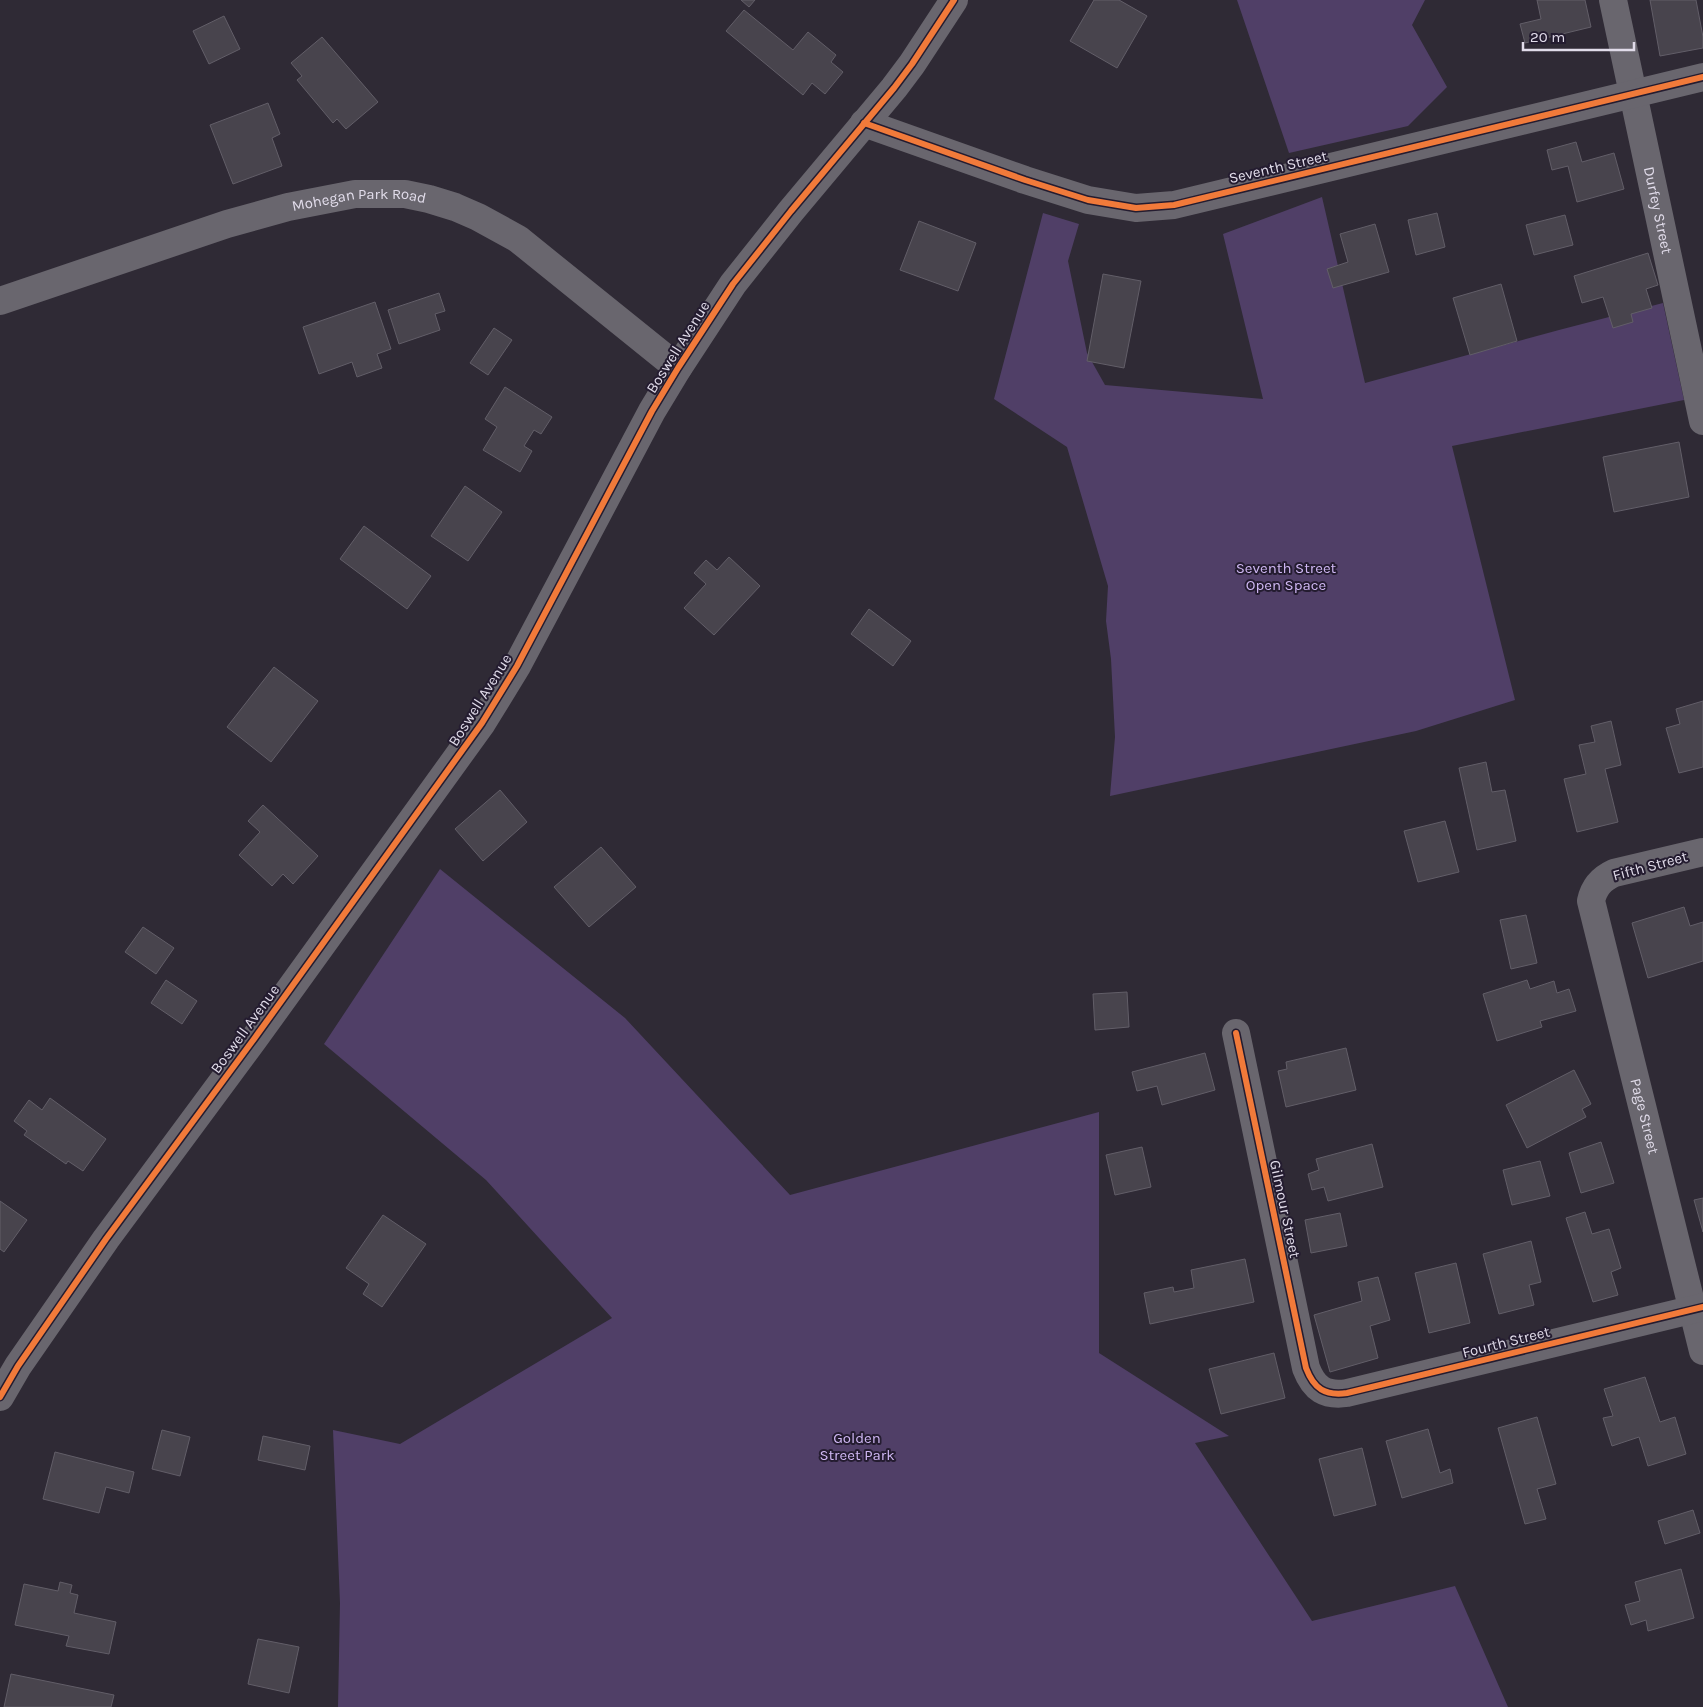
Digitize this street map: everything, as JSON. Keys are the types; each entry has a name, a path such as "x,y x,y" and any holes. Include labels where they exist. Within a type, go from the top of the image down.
{"street":[{"name":"Boswell Avenue","path":"3,1383 18,1366 106,1239 254,1039 482,723 517,666 648,420 678,368 733,284 760,248 912,64 954,0"},
{"name":"Durfey Street","path":"1613,0 1633,95 1692,316 1703,422"},
{"name":"Seventh Street","path":"864,123 1068,194 1120,207 1151,208 1188,202 1703,77"},
{"name":"Mohegan Park Road","path":"0,301 227,224 288,206 355,194 405,194 455,207 501,228 518,239 678,368"},
{"name":"Fifth Street","path":"1598,884 1614,874 1703,852"},
{"name":"Page Street","path":"1598,884 1593,891 1592,910 1698,1308 1703,1351"},
{"name":"Gilmour Street","path":"1236,1033 1306,1368 1310,1379 1316,1387"},
{"name":"Fourth Street","path":"1316,1387 1326,1393 1336,1395 1347,1393 1698,1308"}],"green space":[{"path":"1237,0 1425,0 1412,25 1447,87 1408,126 1289,153"},
{"name":"Seventh Street Open Space","path":"1322,197 1365,383 1663,303 1684,400 1452,446 1515,700 1416,731 1110,796 1115,737 1111,659 1106,621 1108,586 1067,447 994,399 1043,213 1079,224 1068,261 1087,353 1105,385 1263,399 1223,234"},
{"name":"Golden Street Park","path":"440,869 625,1018 790,1195 1099,1112 1099,1353 1229,1436 1195,1443 1312,1621 1455,1586 1508,1707 338,1707 340,1603 333,1430 400,1444 612,1318 486,1180 324,1044"}],"building":[{"path":"741,0 755,0 749,7"},
{"path":"1094,0 1119,0 1147,16 1117,68 1070,41"},
{"path":"1537,0 1585,0 1591,27 1525,43 1520,24 1541,19"},
{"path":"1650,0 1696,0 1703,37 1703,48 1660,56"},
{"path":"744,10 793,50 808,32 836,55 831,62 843,72 825,94 812,83 803,95 726,31"},
{"path":"224,16 240,49 209,64 193,31"},
{"path":"322,37 378,102 346,129 337,119 333,123 297,80 302,76 291,63"},
{"path":"268,103 280,134 272,138 282,166 233,184 210,125"},
{"path":"1576,142 1582,162 1614,153 1624,189 1577,202 1568,166 1552,170 1547,150"},
{"path":"1437,213 1445,247 1416,255 1408,220"},
{"path":"1565,215 1573,245 1534,255 1526,225"},
{"path":"919,221 976,243 958,291 900,270"},
{"path":"1375,224 1389,272 1333,288 1327,269 1348,262 1340,234"},
{"path":"1648,253 1658,285 1646,289 1652,308 1631,314 1633,322 1613,328 1603,297 1582,303 1574,276"},
{"path":"1103,274 1141,281 1124,368 1087,361"},
{"path":"1501,284 1517,341 1470,355 1453,298"},
{"path":"439,293 445,311 435,314 440,330 399,344 388,310"},
{"path":"375,302 391,349 377,354 382,368 357,377 352,362 319,374 303,327"},
{"path":"494,328 512,340 488,375 470,363"},
{"path":"505,387 552,417 541,434 534,430 524,446 532,451 520,472 483,450 497,427 485,419"},
{"path":"1679,442 1689,497 1614,512 1603,457"},
{"path":"465,486 502,512 468,561 431,536"},
{"path":"364,526 431,576 407,609 340,559"},
{"path":"729,557 760,586 714,635 684,608 706,584 694,573 706,560 717,570"},
{"path":"869,609 911,641 893,666 851,634"},
{"path":"274,667 318,701 271,762 227,727"},
{"path":"1703,701 1703,767 1679,773 1666,728 1680,724 1676,709"},
{"path":"1611,721 1621,765 1605,769 1618,822 1577,832 1564,779 1586,774 1579,745 1595,742 1591,726"},
{"path":"1486,762 1492,792 1505,790 1516,841 1477,850 1459,768"},
{"path":"500,790 527,822 483,861 455,829"},
{"path":"263,805 318,856 293,884 283,874 272,886 239,855 260,832 248,821"},
{"path":"1445,821 1459,872 1418,882 1404,831"},
{"path":"601,847 636,887 589,927 554,887"},
{"path":"1684,907 1690,926 1703,922 1703,961 1648,978 1632,923"},
{"path":"1526,915 1537,963 1511,969 1500,920"},
{"path":"143,927 174,948 156,974 125,952"},
{"path":"166,980 197,1001 182,1024 151,1003"},
{"path":"1527,980 1530,989 1554,981 1557,993 1569,989 1576,1011 1540,1021 1542,1027 1497,1041 1483,994"},
{"path":"1127,992 1129,1027 1095,1030 1093,994"},
{"path":"1346,1048 1356,1090 1286,1107 1278,1071 1287,1069 1286,1062"},
{"path":"1205,1053 1215,1090 1162,1105 1157,1086 1137,1091 1132,1072"},
{"path":"1574,1070 1591,1104 1582,1109 1586,1117 1527,1148 1506,1105"},
{"path":"50,1098 106,1139 83,1171 68,1161 66,1164 24,1135 27,1131 14,1121 29,1100 42,1110"},
{"path":"1601,1142 1614,1183 1581,1193 1569,1153"},
{"path":"1372,1144 1383,1187 1328,1201 1324,1187 1312,1190 1308,1174 1319,1170 1316,1159"},
{"path":"1142,1147 1151,1187 1115,1195 1106,1155"},
{"path":"1540,1161 1550,1196 1512,1205 1503,1170"},
{"path":"1703,1198 1703,1232 1694,1200"},
{"path":"0,1201 27,1220 4,1252 0,1249"},
{"path":"1585,1212 1592,1234 1609,1229 1621,1268 1611,1272 1618,1295 1593,1302 1566,1218"},
{"path":"1340,1213 1347,1246 1311,1253 1305,1220"},
{"path":"383,1215 426,1244 382,1307 363,1294 369,1284 346,1268"},
{"path":"1531,1241 1541,1282 1529,1285 1534,1305 1499,1314 1483,1254"},
{"path":"1245,1259 1254,1302 1150,1324 1144,1293 1173,1287 1174,1292 1194,1288 1191,1270"},
{"path":"1456,1263 1470,1323 1429,1333 1415,1273"},
{"path":"1378,1277 1390,1320 1370,1326 1378,1358 1330,1372 1314,1315 1362,1301 1358,1282"},
{"path":"1274,1353 1285,1398 1221,1414 1209,1369"},
{"path":"1645,1377 1660,1422 1675,1417 1686,1454 1648,1466 1639,1437 1612,1446 1603,1418 1613,1416 1604,1389"},
{"path":"1537,1417 1556,1484 1537,1489 1546,1519 1525,1524 1498,1428"},
{"path":"1428,1429 1440,1473 1450,1469 1453,1483 1402,1498 1386,1441"},
{"path":"162,1430 190,1437 180,1476 152,1469"},
{"path":"263,1436 310,1446 305,1470 258,1460"},
{"path":"1362,1448 1376,1505 1334,1516 1319,1459"},
{"path":"55,1452 134,1472 129,1493 106,1487 99,1513 43,1499"},
{"path":"1693,1510 1700,1533 1665,1544 1658,1521"},
{"path":"1681,1569 1694,1618 1648,1631 1646,1620 1631,1625 1625,1605 1640,1601 1635,1582"},
{"path":"60,1582 72,1585 70,1593 78,1595 74,1613 116,1622 109,1654 66,1646 69,1636 15,1625 24,1584 58,1591"},
{"path":"258,1639 299,1647 289,1693 248,1684"},
{"path":"11,1674 114,1695 111,1707 4,1707"}],"cycle path":[{"path":"0,1397 18,1366 106,1239 254,1039 482,723 517,666 652,411 733,284 791,211 894,88 954,0"},
{"path":"864,123 1025,180 1088,200 1136,208 1174,205 1703,77"},
{"path":"1236,1033 1306,1368 1313,1381 1321,1390 1339,1394 1347,1393 1703,1307"}]}
